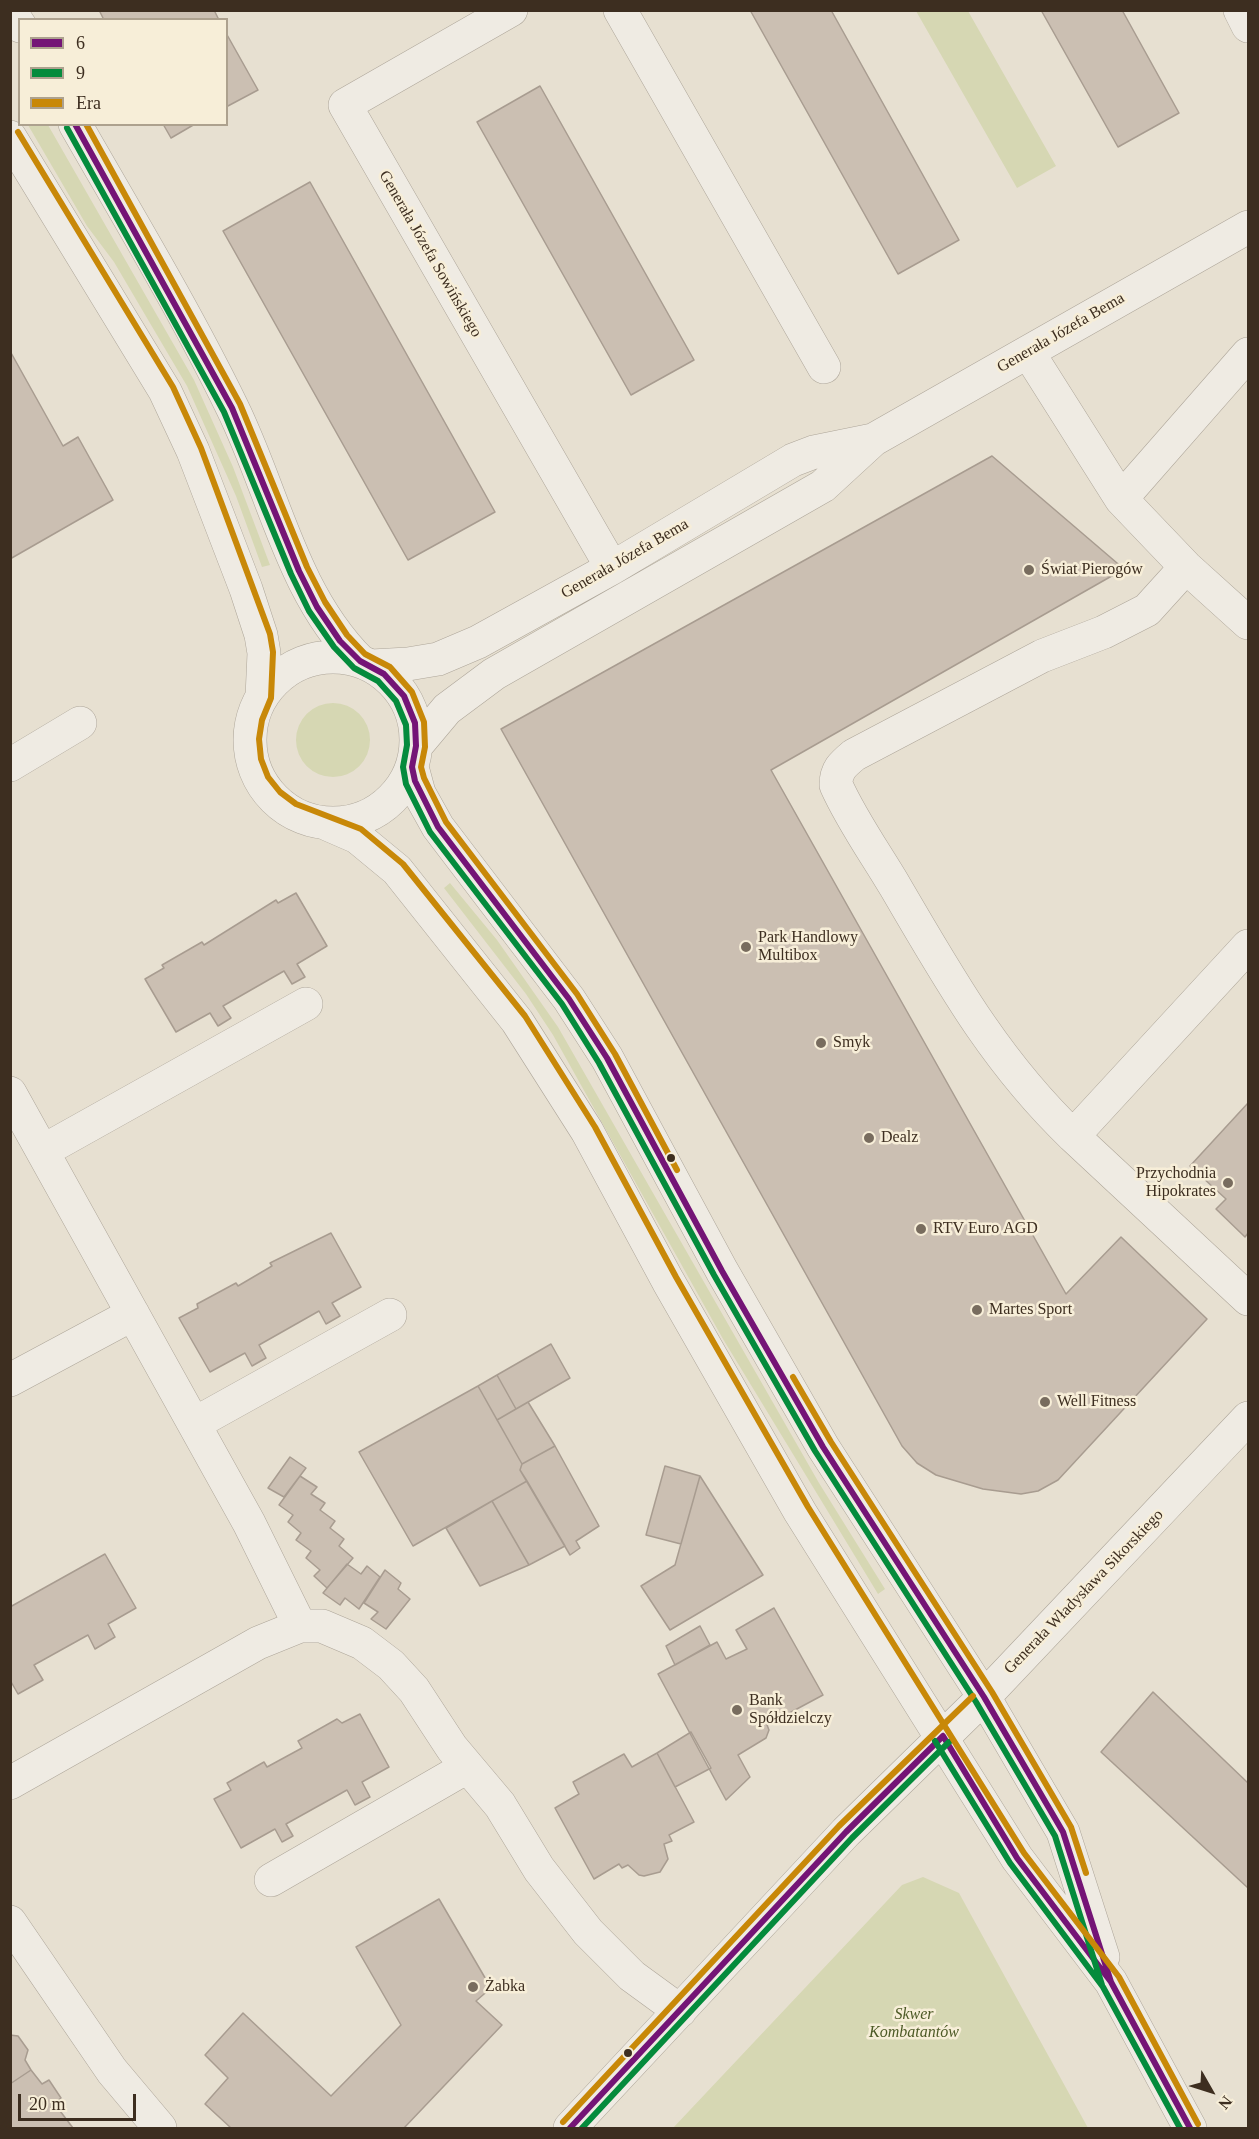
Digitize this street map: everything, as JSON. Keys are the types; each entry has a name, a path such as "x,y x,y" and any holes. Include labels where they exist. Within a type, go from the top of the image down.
{"street":[{"name":"Generała Józefa Sowińskiego","path":"511,10 345,105 612,568"},
{"path":"620,10 824,367"},
{"path":"1240,10 1248,26"},
{"path":"76,126 232,408 309,592 328,625 366,663 396,684 404,696 415,723 414,756 419,793 438,827 569,999 607,1058 722,1271 823,1447 984,1696 1063,1833 1111,1982"},
{"path":"10,137 159,381 193,452 246,589 261,635 264,652 262,697"},
{"name":"Generała Józefa Bema","path":"414,756 447,709 494,674 823,486 873,440 1248,227"},
{"path":"1028,352 1121,499 1186,567 1248,623"},
{"path":"1121,499 1248,354"},
{"name":"Generała Józefa Bema","path":"366,663 428,660 466,648 612,568 793,460 814,452 873,440"},
{"path":"1186,567 1147,610 1104,632 1042,656 854,755 842,764 836,774 836,786 986,1036 1038,1103 1248,1299"},
{"path":"366,663 328,657 297,665 283,673 262,697 253,718 250,739 252,761 260,782 274,799 292,812 357,837 397,870 517,1021 588,1131 668,1281 800,1512 943,1736 1017,1858 1111,1982 1190,2128"},
{"path":"10,765 80,723"},
{"path":"327,824 351,822 382,807 405,783 414,756"},
{"path":"1073,1136 1248,946"},
{"path":"43,1151 306,1004"},
{"path":"10,1093 249,1523 300,1626"},
{"path":"10,1380 133,1314"},
{"path":"194,1424 390,1315"},
{"name":"Generała Władysława Sikorskiego","path":"570,2128 846,1832 984,1696 1248,1418"},
{"path":"10,1783 258,1643 300,1626 322,1626 362,1643 391,1665 414,1690 467,1767 500,1805 539,1869 588,1932 632,1976 680,2011"},
{"path":"271,1880 467,1767"},
{"path":"10,1922 112,2071 160,2128"}],"green space":[{"path":"916,11 968,11 1056,166 1017,188"},
{"path":"29,126 49,126 194,380 233,467 270,565 262,567 236,496 187,386 114,262 87,226"},
{"path":"333,703 347,706 359,714 367,726 370,740 367,754 359,766 347,774 333,777 319,774 307,766 299,754 296,740 299,726 307,714 319,706"},
{"path":"450,883 497,940 558,1027 819,1483 885,1589 878,1594 723,1339 553,1035 526,994 444,888"},
{"name":"Skwer Kombatantów","path":"923,1877 959,1893 1088,2128 673,2128 902,1885"}],"building":[{"path":"99,10 214,10 218,18 103,18"},
{"path":"750,10 831,10 959,240 898,274"},
{"path":"1041,10 1122,10 1179,113 1118,147"},
{"path":"228,37 258,90 228,106"},
{"path":"540,86 694,360 631,395 477,122"},
{"path":"164,126 192,126 171,138"},
{"path":"310,182 495,512 408,560 223,231"},
{"path":"10,351 63,446 78,437 113,500 10,559"},
{"name":"Park Handlowy Multibox","path":"992,456 1124,569 771,770 1066,1294 1121,1237 1207,1319 1058,1480 1038,1491 1021,1494 983,1489 936,1475 917,1463 902,1446 501,729"},
{"path":"296,893 327,946 297,964 305,977 292,984 284,971 223,1006 231,1018 218,1026 210,1013 176,1032 145,979 164,968 162,965 202,942 204,945 276,900 278,903"},
{"name":"Przychodnia Hipokrates","path":"1248,1103 1248,1233 1245,1237 1216,1209 1226,1199 1190,1166"},
{"path":"331,1233 361,1287 332,1303 340,1316 326,1324 319,1311 259,1345 266,1358 252,1366 245,1353 210,1372 179,1318 198,1308 197,1304 236,1283 238,1286 272,1266 270,1263"},
{"path":"551,1344 570,1378 516,1409 497,1375"},
{"path":"497,1375 516,1409 497,1420 478,1386"},
{"path":"478,1386 522,1464 520,1470 527,1481 413,1546 359,1452"},
{"path":"528,1402 555,1446 522,1464 497,1420"},
{"path":"555,1446 599,1526 576,1541 580,1548 570,1555 520,1470 522,1464"},
{"path":"290,1457 306,1468 284,1497 268,1488"},
{"path":"665,1466 700,1476 681,1544 646,1535"},
{"path":"300,1476 317,1487 311,1494 325,1503 320,1510 335,1521 330,1528 344,1539 339,1546 353,1558 327,1588 314,1576 320,1570 306,1558 311,1551 296,1540 301,1533 288,1522 293,1515 279,1505"},
{"path":"700,1476 763,1575 670,1630 641,1586 675,1565"},
{"path":"527,1481 565,1546 529,1565 492,1501"},
{"path":"492,1501 529,1565 480,1586 446,1528"},
{"path":"105,1554 136,1608 108,1624 115,1637 95,1649 88,1635 34,1665 43,1680 18,1694 10,1680 10,1607"},
{"path":"347,1564 361,1574 367,1566 380,1577 359,1609 345,1598 340,1605 323,1593"},
{"path":"385,1570 401,1583 398,1589 410,1599 386,1629 371,1619 378,1612 364,1603"},
{"name":"Bank Spółdzielczy","path":"774,1608 823,1695 767,1725 769,1730 766,1738 738,1755 750,1777 726,1800 658,1674 717,1642 726,1659 747,1649 736,1630"},
{"path":"700,1626 710,1645 675,1665 666,1646"},
{"path":"1153,1692 1248,1783 1248,1888 1101,1752"},
{"path":"360,1714 389,1767 362,1782 370,1797 355,1805 347,1790 286,1824 293,1836 282,1842 275,1829 241,1848 214,1799 231,1790 227,1783 264,1762 267,1767 302,1748 298,1741 337,1719 342,1723"},
{"path":"691,1732 711,1768 675,1787 657,1753"},
{"path":"657,1753 694,1822 669,1835 672,1841 664,1844 668,1859 660,1872 644,1876 639,1875 628,1865 622,1868 619,1864 594,1879 555,1808 579,1794 573,1782 624,1754 632,1767"},
{"path":"439,1899 491,1988 476,2001 502,2025 404,2128 231,2128 205,2104 228,2078 205,2055 243,2013 331,2096 401,2025 356,1947"},
{"path":"10,2035 18,2036 28,2050 25,2060 31,2070 10,2084"},
{"path":"31,2070 42,2084 49,2080 61,2098 54,2103 73,2128 10,2128 10,2084"}],"transit line":[{"name":"6","path":"76,126 232,408 299,571 317,607 340,641 360,661 384,674 404,696 415,723 416,746 412,767 415,781 438,827 569,999 607,1058 722,1271 823,1447 984,1697 1063,1832 1111,1982"},
{"name":"Era","path":"87,126 240,404 307,567 325,602 347,635 365,654 390,667 412,692 424,722 425,747 421,767 424,778 446,822 577,994 615,1054 677,1170"},
{"name":"9","path":"67,128 224,412 291,574 309,611 334,647 354,668 378,681 396,701 406,725 407,745 403,767 406,784 430,832 562,1004 599,1063 714,1275 815,1451 976,1702 1055,1836 1102,1985"},
{"name":"Era","path":"18,132 173,387 201,448 270,634 273,652 271,698 262,720 259,739 261,759 268,777 280,792 296,804 361,829 403,864 525,1016 595,1127 676,1277 808,1507 1024,1853 1119,1977 1198,2124"},
{"name":"Era","path":"793,1377 831,1442 992,1692 1071,1827 1086,1873"},
{"name":"Era","path":"563,2122 839,1826 973,1696"},
{"name":"6","path":"943,1736 1017,1858 1111,1982 1190,2128"},
{"name":"6","path":"570,2128 846,1832 943,1736"},
{"name":"9","path":"935,1741 1010,1863 1103,1987 1180,2128"},
{"name":"9","path":"582,2128 852,1838 949,1742"}],"place":[{"name":"Świat Pierogów","path":"1029,570"},
{"name":"Park Handlowy Multibox","path":"746,947"},
{"name":"Smyk","path":"821,1043"},
{"name":"Dealz","path":"869,1138"},
{"name":"Przychodnia Hipokrates","path":"1228,1183"},
{"name":"RTV Euro AGD","path":"921,1229"},
{"name":"Martes Sport","path":"977,1310"},
{"name":"Well Fitness","path":"1045,1402"},
{"name":"Bank Spółdzielczy","path":"737,1710"},
{"name":"Żabka","path":"473,1987"}]}
